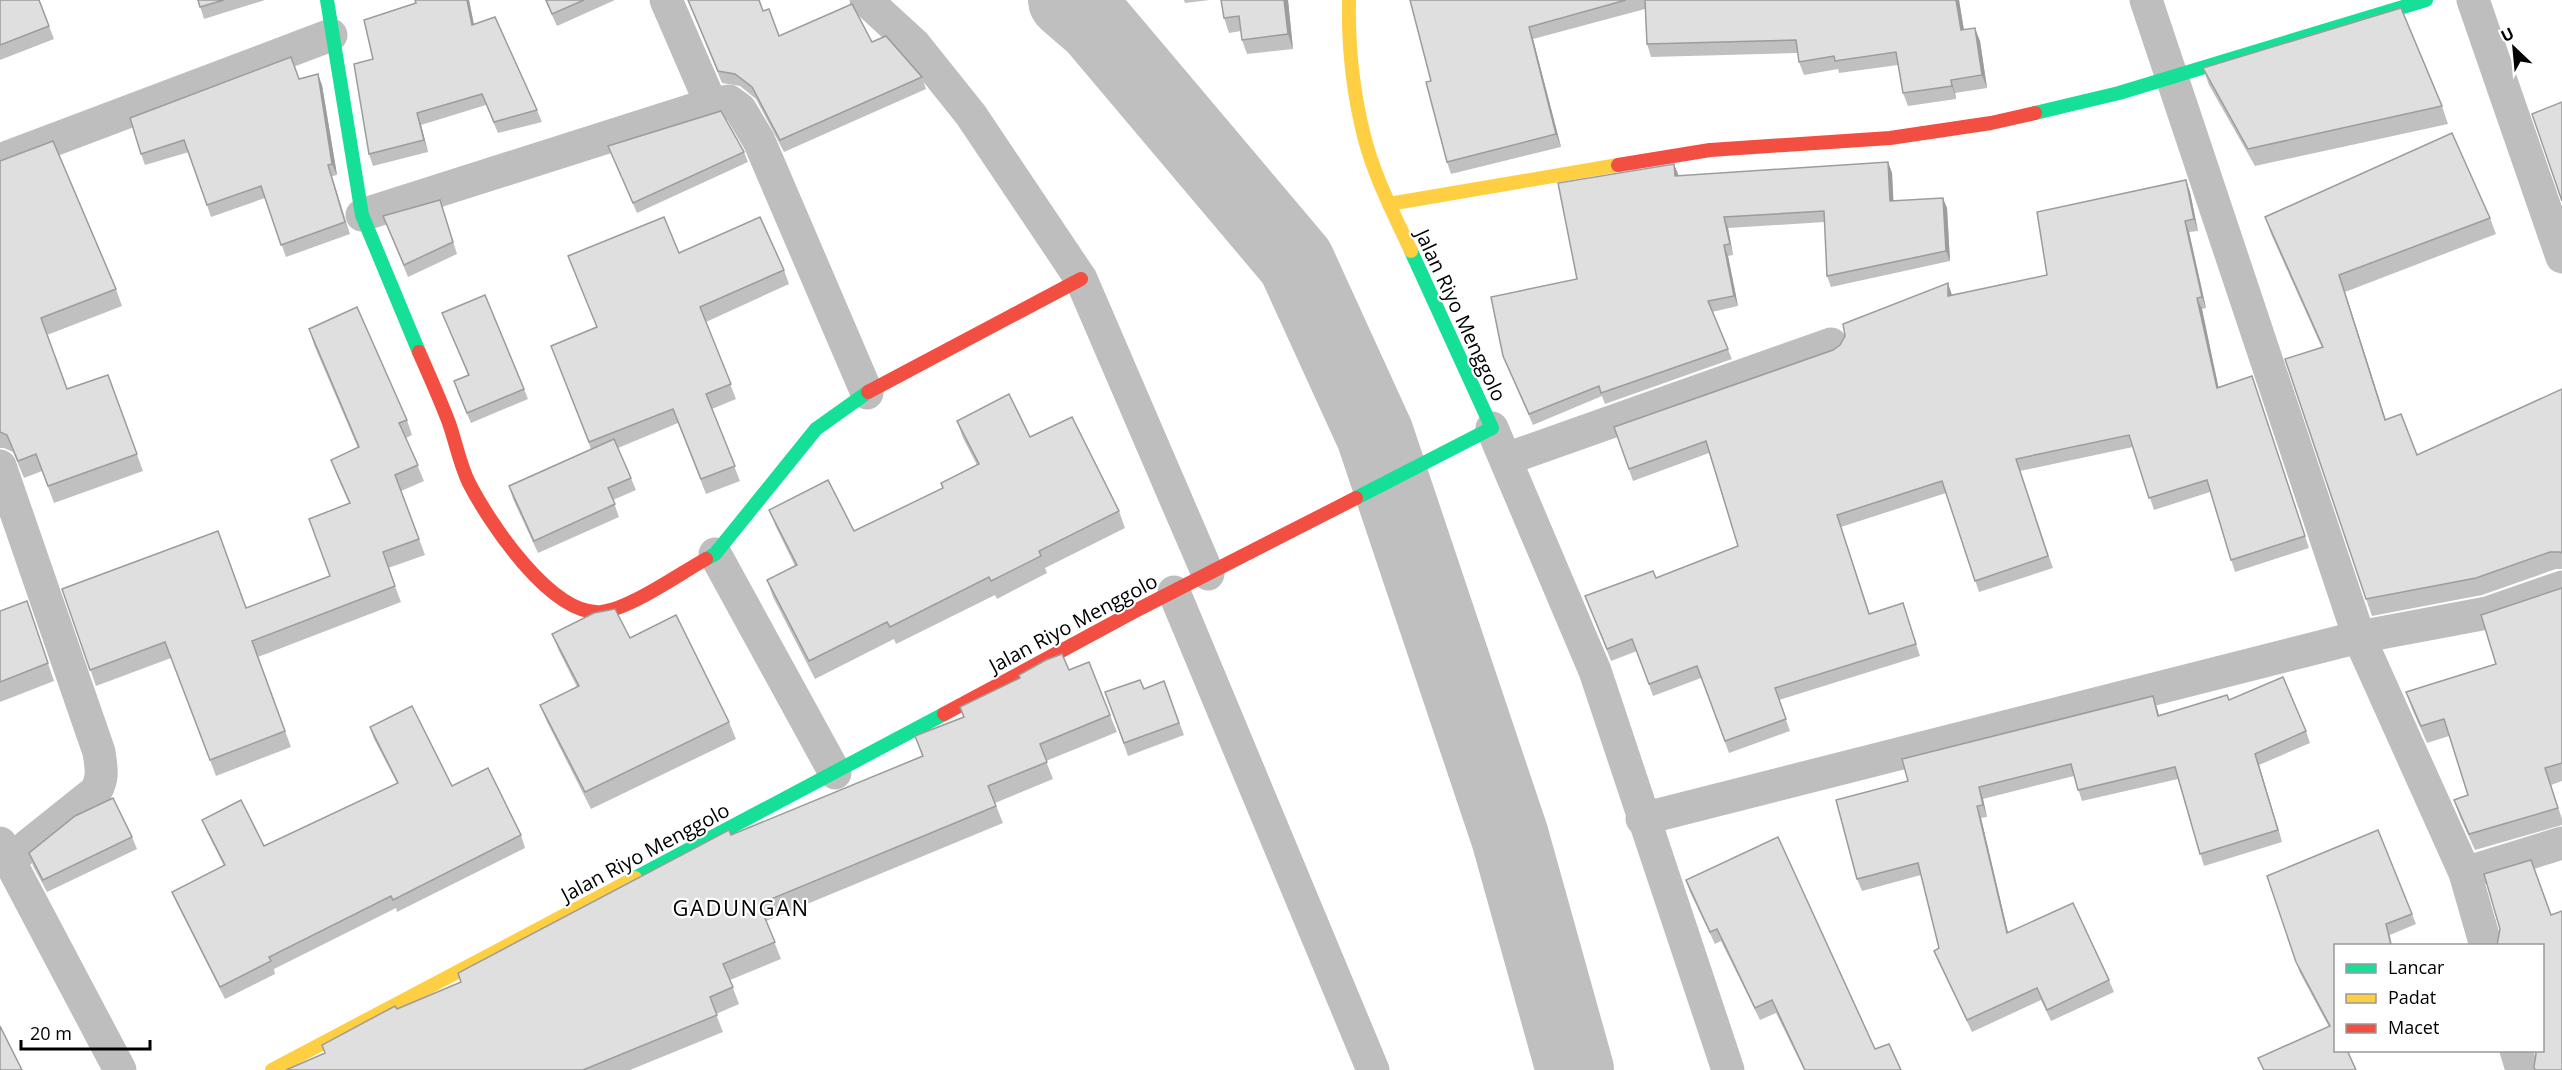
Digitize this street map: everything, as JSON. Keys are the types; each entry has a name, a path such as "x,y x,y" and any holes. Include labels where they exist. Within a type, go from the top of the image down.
{"street":[{"path":"327,0 362,215 448,421 469,483 517,558 540,582 574,606 599,612 621,607 715,554 816,429 867,393 1081,279"},
{"path":"666,0 711,104"},
{"path":"866,0 915,45 971,115 1081,279 1209,574"},
{"name":"Jalan Riyo Menggolo","path":"272,1070 1174,592 1483,433 1364,137 1355,96 1348,45 1349,0"},
{"path":"2146,0 2359,637 2465,873 2486,944"},
{"path":"1389,204 1710,150 1890,138 1991,123 2119,93 2426,0"},
{"path":"2473,0 2562,257"},
{"path":"0,160 331,35"},
{"path":"362,215 729,100 735,103 759,141 867,393"},
{"path":"1506,459 1831,344"},
{"path":"1483,433 1506,459 1595,671 1642,819 1728,1070"},
{"path":"0,466 99,752 102,773 102,781 96,791 5,851 120,1070"},
{"path":"715,554 835,773"},
{"path":"1642,819 2359,637 2487,613 2562,587"},
{"path":"1174,592 1373,1070"},
{"path":"2465,873 2562,843"},
{"path":"2517,1052 2522,1070"}],"building":[{"path":"0,0 39,0 49,26 0,45"},
{"path":"198,0 224,0 200,7"},
{"path":"415,0 467,0 472,25 495,17 537,110 494,122 482,94 417,113 424,140 369,154 354,64 373,59 364,20 416,3"},
{"path":"546,0 584,0 552,14"},
{"path":"688,0 759,0 763,11 769,9 779,36 852,4 872,42 886,36 922,77 780,140 752,87 735,74 718,71"},
{"path":"1221,0 1284,0 1288,34 1242,40 1239,16 1224,18"},
{"path":"1410,0 1626,0 1529,27 1556,134 1447,162 1426,82 1431,81"},
{"path":"1645,0 1956,0 1961,30 1975,28 1982,75 1951,80 1952,86 1903,93 1896,52 1835,61 1834,56 1799,62 1796,40 1647,44"},
{"path":"2401,8 2442,106 2248,149 2203,68"},
{"path":"291,57 299,79 318,74 332,164 328,165 345,222 281,245 261,186 207,205 184,140 141,154 130,118"},
{"path":"2562,102 2562,201 2532,114"},
{"path":"721,111 744,152 633,203 608,146"},
{"path":"2452,133 2490,218 2339,275 2385,420 2401,414 2417,455 2562,389 2562,553 2550,552 2476,578 2366,599 2285,359 2323,347 2265,217"},
{"path":"53,141 116,289 41,318 67,389 108,375 137,454 48,486 36,454 18,461 7,435 0,432 0,161"},
{"path":"1888,162 1890,201 1943,198 1946,251 1827,276 1824,211 1724,217 1730,244 1724,245 1734,296 1708,301 1728,349 1601,393 1599,386 1529,414 1503,356 1491,297 1577,279 1558,183 1674,164 1675,176"},
{"path":"2186,180 2194,219 2185,221 2202,297 2197,298 2217,388 2252,376 2305,536 2231,560 2207,480 2149,498 2129,435 2016,459 2048,556 1975,581 1942,481 1837,515 1869,614 1903,603 1916,644 1775,688 1786,719 1725,741 1697,666 1649,684 1632,639 1607,649 1585,596 1653,571 1656,578 1738,546 1706,441 1629,469 1614,427 1833,350 1840,345 1845,336 1843,324 1948,283 1948,296 2047,275 2037,212"},
{"path":"440,200 453,242 404,265 383,216"},
{"path":"664,217 679,253 760,217 784,270 700,307 731,384 706,394 735,466 701,479 673,409 589,442 551,346 597,327 568,256"},
{"path":"485,295 524,389 467,413 454,381 469,375 442,313"},
{"path":"357,307 407,420 399,423 418,465 395,475 419,539 383,552 395,586 252,641 285,731 210,760 165,642 90,670 62,589 218,531 246,608 330,576 309,519 350,503 331,460 359,447 309,329"},
{"path":"1009,394 1030,437 1072,417 1119,511 1039,551 1041,556 991,581 989,577 890,627 887,622 809,661 767,580 797,565 769,510 828,480 854,531 943,488 941,483 979,464 957,421"},
{"path":"614,439 631,478 608,488 615,504 534,541 509,486"},
{"path":"2562,588 2562,763 2545,768 2558,808 2469,834 2454,800 2468,795 2444,719 2421,726 2406,692 2496,664 2481,615"},
{"path":"27,601 48,663 0,682 0,611"},
{"path":"615,609 630,638 676,615 729,722 585,792 540,705 579,686 552,634 594,613"},
{"path":"1062,654 1069,670 1089,662 1110,715 1040,744 1047,762 988,786 996,806 759,904 775,942 723,964 733,987 710,997 717,1015 583,1070 286,1070 325,1053 322,1045 395,1006 397,1009 461,982 458,973 729,830 731,835 923,756 915,736 964,717 960,707 1020,678 1019,675 1046,660"},
{"path":"2283,677 2306,731 2255,754 2278,830 2200,854 2175,767 2078,790 2071,764 1979,787 1983,805 1977,806 2007,933 2073,903 2109,980 2047,1010 2037,988 1967,1020 1934,951 1939,948 1918,863 1857,879 1836,800 1908,781 1902,759 2153,696 2158,716 2227,695 2229,700"},
{"path":"1140,680 1144,689 1164,681 1179,723 1124,743 1105,692"},
{"path":"412,706 452,786 488,768 521,835 393,900 391,896 269,957 271,961 220,987 172,892 225,865 202,820 241,800 264,846 398,783 370,727"},
{"path":"113,798 132,837 43,880 29,853 75,816"},
{"path":"2378,830 2412,914 2386,924 2391,944 2334,944 2334,1052 2348,1052 2356,1070 2264,1070 2258,1058 2330,1026 2296,962 2267,876"},
{"path":"1778,837 1875,1049 1889,1044 1901,1070 1805,1070 1772,1000 1755,1008 1717,929 1710,932 1686,880"},
{"path":"2531,860 2551,915 2562,911 2562,1070 2535,1070 2534,1067 2536,1052 2544,1052 2544,944 2497,944 2500,929 2484,874"},
{"path":"0,1026 22,1070 0,1070"}],"waterway":[{"path":"1067,0 1096,25 1296,262 1375,435 1510,837 1575,1070"}],"traffic: fast":[{"path":"327,0 362,215 419,352"},
{"path":"2035,113 2119,93 2426,0"},
{"path":"1356,498 1492,428 1411,251"},
{"path":"706,559 715,554 816,429 868,392"},
{"path":"635,878 944,714"}],"traffic: slow":[{"path":"1349,0 1352,69 1364,136 1379,180 1411,251"},
{"path":"1389,204 1618,165"},
{"path":"272,1070 635,878"}],"traffic: jam":[{"path":"1618,165 1710,150 1890,138 1991,123 2035,113"},
{"path":"868,392 1081,279"},
{"path":"419,352 449,423 466,476 478,500 524,564 562,599 582,609 601,612 613,609 640,598 706,559"},
{"path":"944,714 1135,611 1356,498"}],"district":[{"name":"GADUNGAN","path":"741,907"}]}
